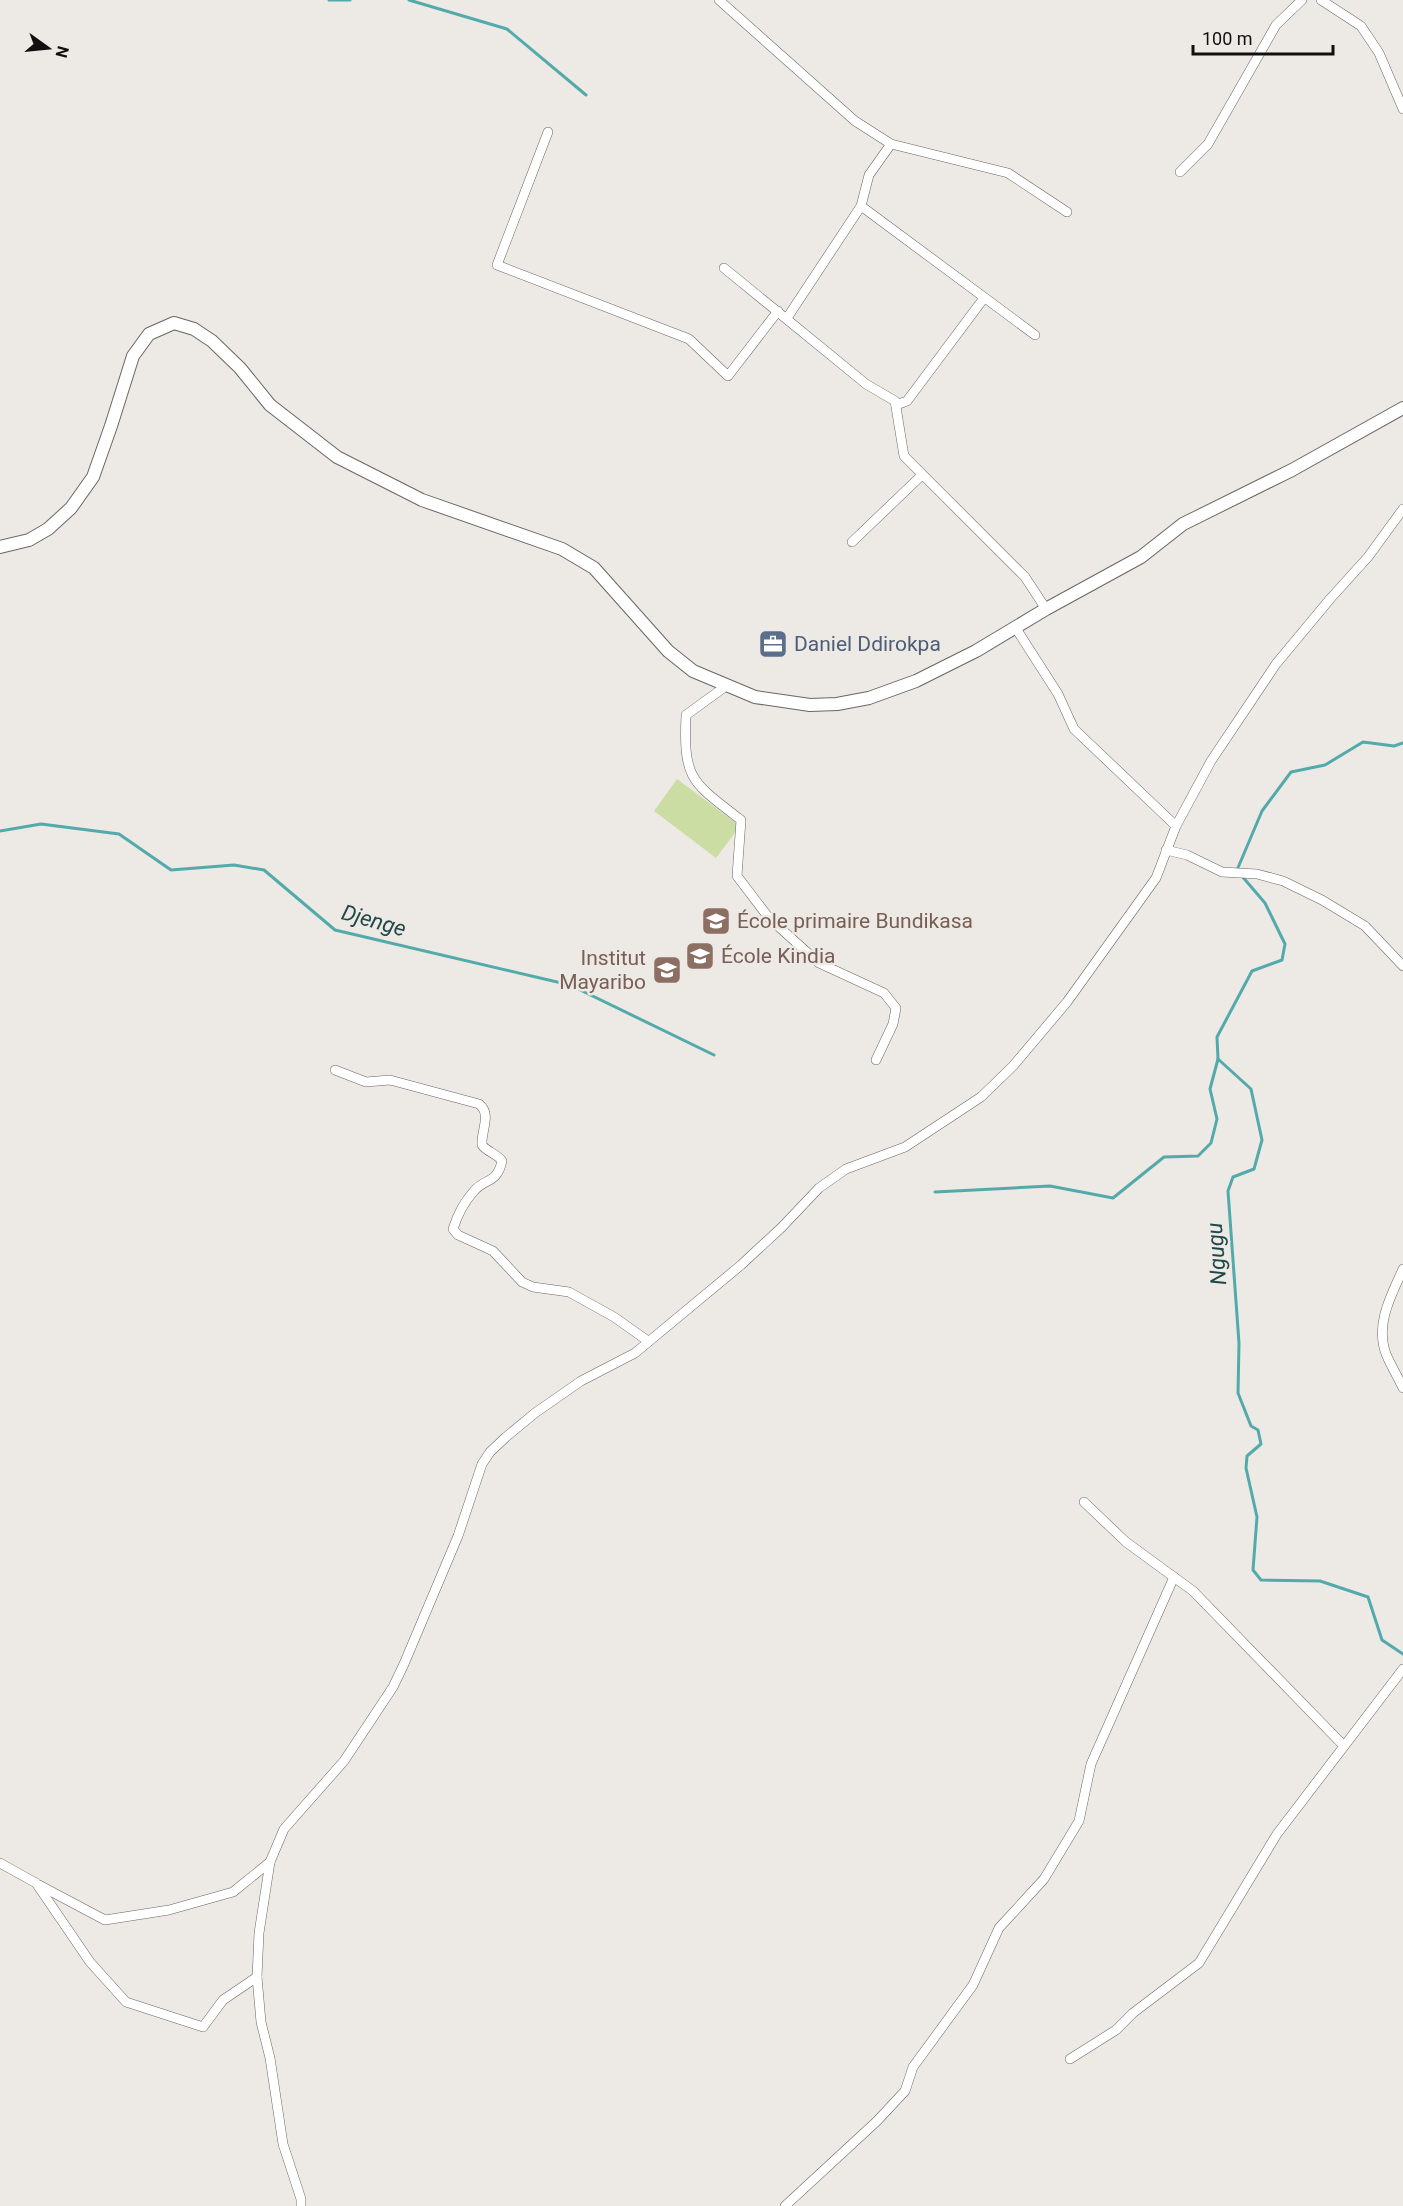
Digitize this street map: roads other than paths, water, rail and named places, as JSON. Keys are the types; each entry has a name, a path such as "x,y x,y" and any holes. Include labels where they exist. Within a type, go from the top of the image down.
{"main road":[{"path":"0,547 28,540 48,529 71,508 93,477 133,356 149,334 174,323 194,329 212,341 240,368 270,405 337,457 422,500 562,549 594,568 668,651 693,671 755,697 810,705 837,704 869,698 916,681 976,651 1046,609 1142,557 1183,524 1292,470 1403,408"}],"street":[{"path":"719,0 855,121 891,144 1008,172 1067,212"},
{"path":"1180,172 1208,144 1276,25 1302,0"},
{"path":"1321,0 1361,26 1379,53 1403,109"},
{"path":"548,132 497,265 689,339 728,376 778,310"},
{"path":"787,318 861,206 869,175 891,144"},
{"path":"861,206 1035,335"},
{"path":"724,268 866,384 895,401 904,456 1024,578 1046,609"},
{"path":"896,405 907,401 984,298"},
{"path":"852,542 922,475"},
{"path":"301,2206 301,2199 283,2144 270,2058 261,2022 256,1977 258,1933 270,1862 284,1829 344,1761 393,1687 458,1536 482,1464 490,1452 535,1413 581,1382 635,1353 741,1265 819,1188 846,1169 905,1147 981,1097 1030,1047 1067,1002 1156,878 1176,826 1211,761 1276,664 1368,557 1403,509"},
{"path":"1015,627 1058,694 1074,729 1176,826"},
{"path":"726,686 686,715 685,744 690,773 700,788 741,820 737,876 769,918 819,963 884,993 896,1008 893,1024 876,1060"},
{"path":"1166,850 1187,855 1222,872 1262,875 1283,881 1322,900 1365,926 1403,966"},
{"path":"335,1070 366,1082 390,1080 479,1104 485,1108 487,1115 482,1144 485,1149 497,1155 502,1161 501,1167 493,1179 475,1189 453,1229 458,1235 493,1251 522,1282 533,1287 569,1292 614,1317 648,1341"},
{"path":"1403,1269 1382,1326 1386,1353 1403,1388"},
{"path":"1084,1502 1126,1542 1193,1591 1344,1746"},
{"path":"785,2206 877,2121 905,2091 913,2067 973,1985 999,1928 1044,1879 1078,1821 1091,1764 1174,1577"},
{"path":"1070,2059 1116,2030 1133,2013 1199,1963 1277,1834 1403,1669"},
{"path":"0,1863 105,1920 169,1910 233,1892 270,1862"},
{"path":"36,1883 90,1962 126,2002 202,2027 223,2000 256,1977"}],"waterway":[{"path":"329,0 350,0"},
{"path":"409,0 507,29 586,95"},
{"name":"Ngugu","path":"1237,870 1262,811 1291,772 1325,765 1363,742 1394,746 1403,743"},
{"name":"Djenge","path":"0,831 41,824 119,834 171,870 234,865 264,870 335,930 570,985 714,1055"},
{"path":"935,1192 1050,1186 1113,1198 1164,1157 1198,1156 1211,1143 1217,1119 1210,1089 1218,1059 1217,1037 1252,971 1282,960 1285,944 1265,903 1241,875"},
{"name":"Ngugu","path":"1218,1059 1251,1089 1262,1140 1254,1169 1233,1177 1228,1191 1239,1343 1238,1393 1251,1426 1258,1430 1261,1444 1247,1456 1246,1468 1257,1517 1253,1570 1261,1580 1320,1581 1368,1597 1382,1640 1403,1654"}],"place":[{"name":"Daniel Ddirokpa","path":"773,644"},
{"name":"École primaire Bundikasa","path":"716,921"},
{"name":"École Kindia","path":"700,956"},
{"name":"Institut Mayaribo","path":"667,970"}]}
